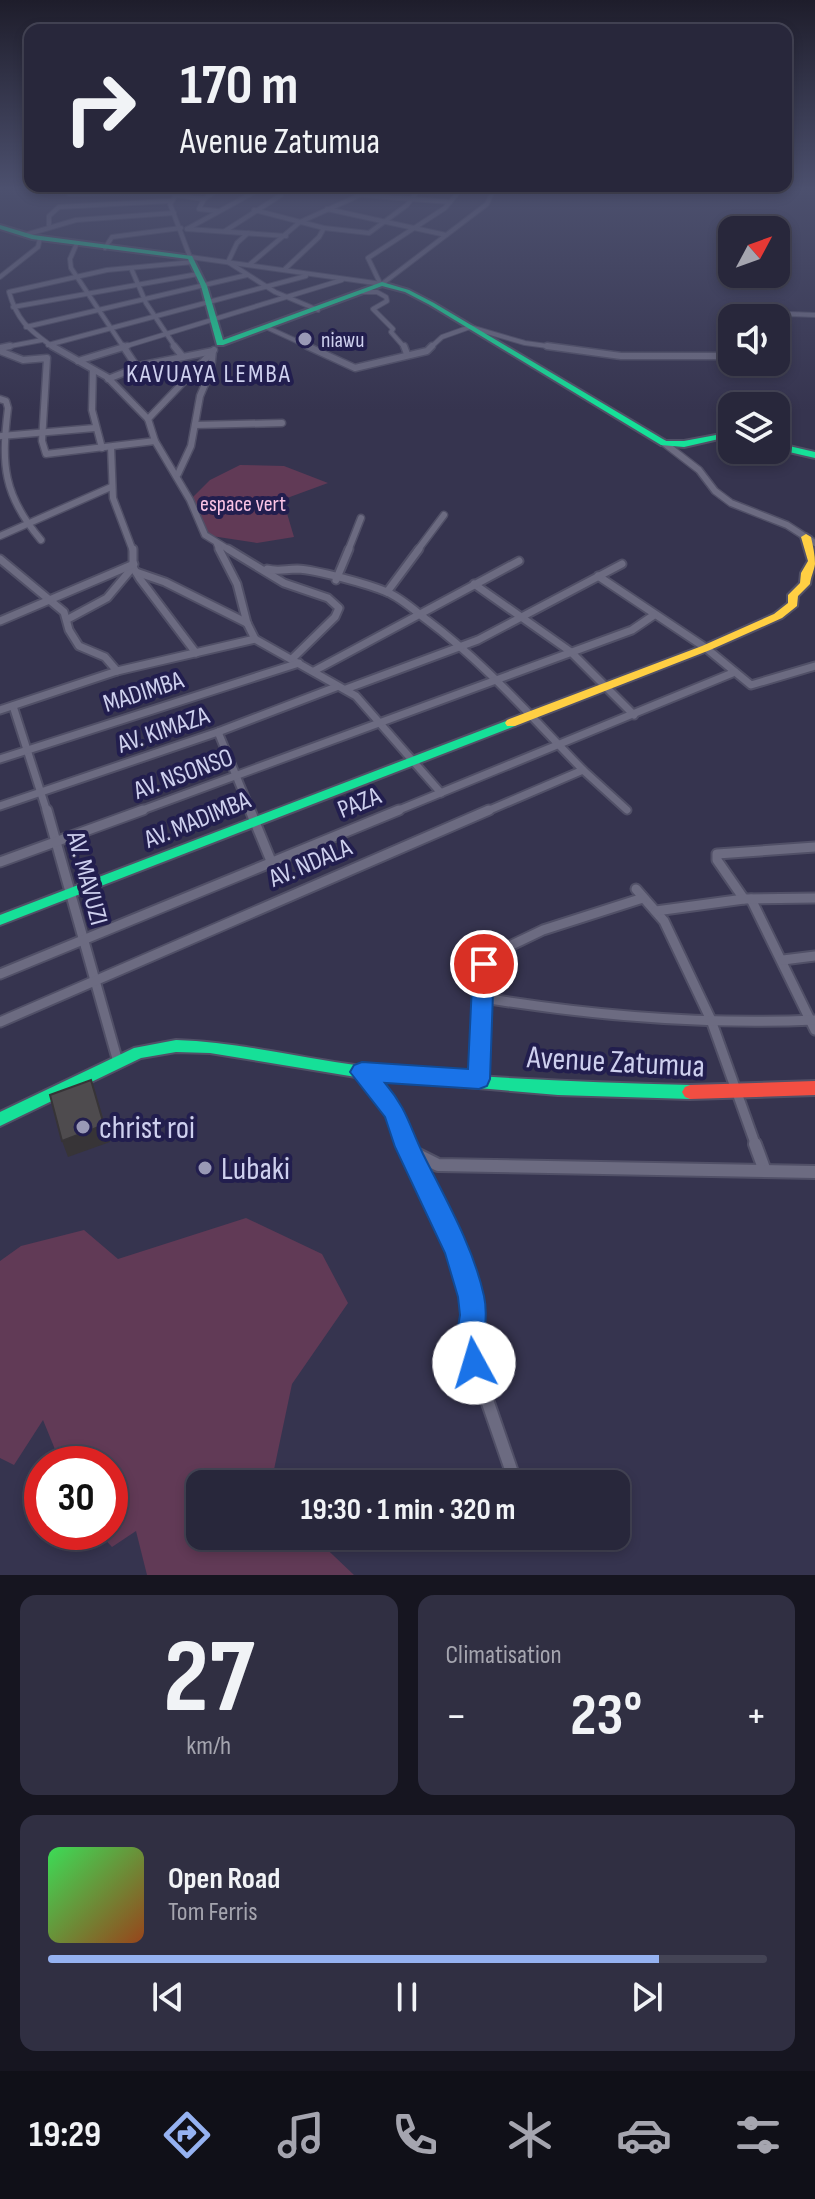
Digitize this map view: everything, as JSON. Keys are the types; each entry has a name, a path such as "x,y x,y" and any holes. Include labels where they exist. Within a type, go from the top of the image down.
{"street":[{"path":"20,262 0,279 6,283 13,307 26,327 48,345 108,379 148,419 155,441 190,500 202,531 216,543 284,583 328,598 339,608 335,617 296,660"},
{"path":"69,262 137,367"},
{"path":"165,262 196,270"},
{"path":"178,474 191,446 217,347 216,320 194,262"},
{"path":"13,307 135,285 226,262"},
{"path":"229,262 266,287 318,310"},
{"path":"232,262 381,284 417,296 664,443 699,470 715,491 731,503 749,513 787,525 811,540"},
{"path":"249,265 252,262"},
{"path":"285,269 292,262"},
{"path":"370,262 381,284"},
{"path":"108,379 137,367 217,347 318,310 381,284 410,262"},
{"path":"131,268 135,285 152,317 183,357"},
{"path":"10,291 131,268 247,275"},
{"path":"26,327 143,300 196,270"},
{"path":"48,345 310,274"},
{"path":"78,361 347,279"},
{"path":"363,292 377,292 387,299 373,309 393,329 391,332 404,345 407,354"},
{"path":"790,314 815,315"},
{"path":"266,327 353,368 427,351 442,337 470,327 538,345 621,356 718,356"},
{"path":"0,350 42,340"},
{"path":"148,419 217,347"},
{"path":"0,350 11,359 33,361 47,358 43,432 46,454 155,441"},
{"path":"93,370 91,416 102,448"},
{"path":"0,399 6,401 8,408 2,436 3,468 11,501 25,524 41,540"},
{"path":"195,425 282,423"},
{"path":"2,436 95,428"},
{"path":"664,443 684,444 718,437"},
{"path":"111,447 111,487 132,547 134,567 155,604 196,653"},
{"path":"790,449 815,455"},
{"path":"0,536 111,487"},
{"path":"387,592 444,515"},
{"path":"336,580 361,518"},
{"name":"AV. MADIMBA","path":"0,920 411,759 706,648 788,611 793,604 793,595 805,584 806,573 813,561 811,540"},
{"path":"216,543 237,584 247,623 255,639 296,660 367,705 441,793"},
{"path":"0,559 51,598 68,619 69,630 79,646 105,657 117,671"},
{"path":"314,671 519,561"},
{"name":"AV. KIMAZA","path":"0,806 460,647 622,564"},
{"path":"254,566 282,573 295,569 387,592 420,612 494,679 558,746 627,810"},
{"path":"0,621 134,567 193,594 216,611 247,623"},
{"path":"68,619 107,598 134,567"},
{"path":"598,576 706,648 746,683 755,685 815,666"},
{"path":"474,584 523,615 571,652 634,715"},
{"name":"AV. NSONSO","path":"0,862 632,630 654,615"},
{"path":"0,710 117,671 255,639"},
{"name":"MADIMBA","path":"0,759 296,660"},
{"name":"PAZA","path":"0,974 735,672"},
{"name":"AV. MAVUZI","path":"13,706 29,750 118,1062"},
{"path":"218,732 271,861"},
{"name":"AV. NDALA","path":"0,1022 583,770"},
{"path":"484,998 603,1013 814,1024 783,960 748,899 717,860 717,854 815,847"},
{"path":"479,1079 484,964 489,956 543,930 639,893 656,911 673,939 711,1020 765,1171"},
{"path":"656,911 748,899 815,898"},
{"path":"783,960 815,956"},
{"name":"Avenue Zatumua","path":"0,1119 139,1052 176,1046 210,1047 362,1072 622,1091 815,1088"},
{"path":"362,1072 391,1104 407,1147 448,1227 466,1275 473,1315 468,1345 511,1470"},
{"path":"407,1147 419,1157 438,1165 679,1172 815,1172"}],"green space":[{"name":"espace vert","path":"240,465 284,466 328,483 279,501 286,510 294,537 257,543 205,535 190,500 210,480"},
{"path":"246,1218 322,1254 348,1303 292,1384 274,1470 186,1470 186,1550 328,1550 354,1575 147,1575 136,1531 128,1536 128,1446 54,1446 43,1420 14,1465 0,1458 0,1261 21,1246 84,1230 118,1259"}],"building":[{"path":"91,1080 104,1125 62,1141 50,1095"}],"traffic: fast":[{"path":"193,262 204,286 220,343 382,284 407,291 432,304 664,443 684,444 718,437"},
{"path":"790,449 815,455"},
{"path":"0,920 511,723"},
{"path":"0,1119 139,1052 176,1046 210,1047 362,1072 558,1088 690,1092"}],"traffic: slow":[{"path":"511,723 706,648 778,616 793,604 793,595 805,584 806,573 813,561 806,537"}],"traffic: jam":[{"path":"690,1092 815,1088"}],"place":[{"name":"niawu","path":"305,339"},
{"name":"christ roi","path":"83,1127"},
{"name":"Lubaki","path":"205,1168"}],"district":[{"name":"KAVUAYA LEMBA","path":"209,373"}],"route":[{"path":"474,1363 468,1345 469,1327 473,1321 471,1297 457,1250 407,1147 395,1111 362,1072 479,1079 484,964"}]}
